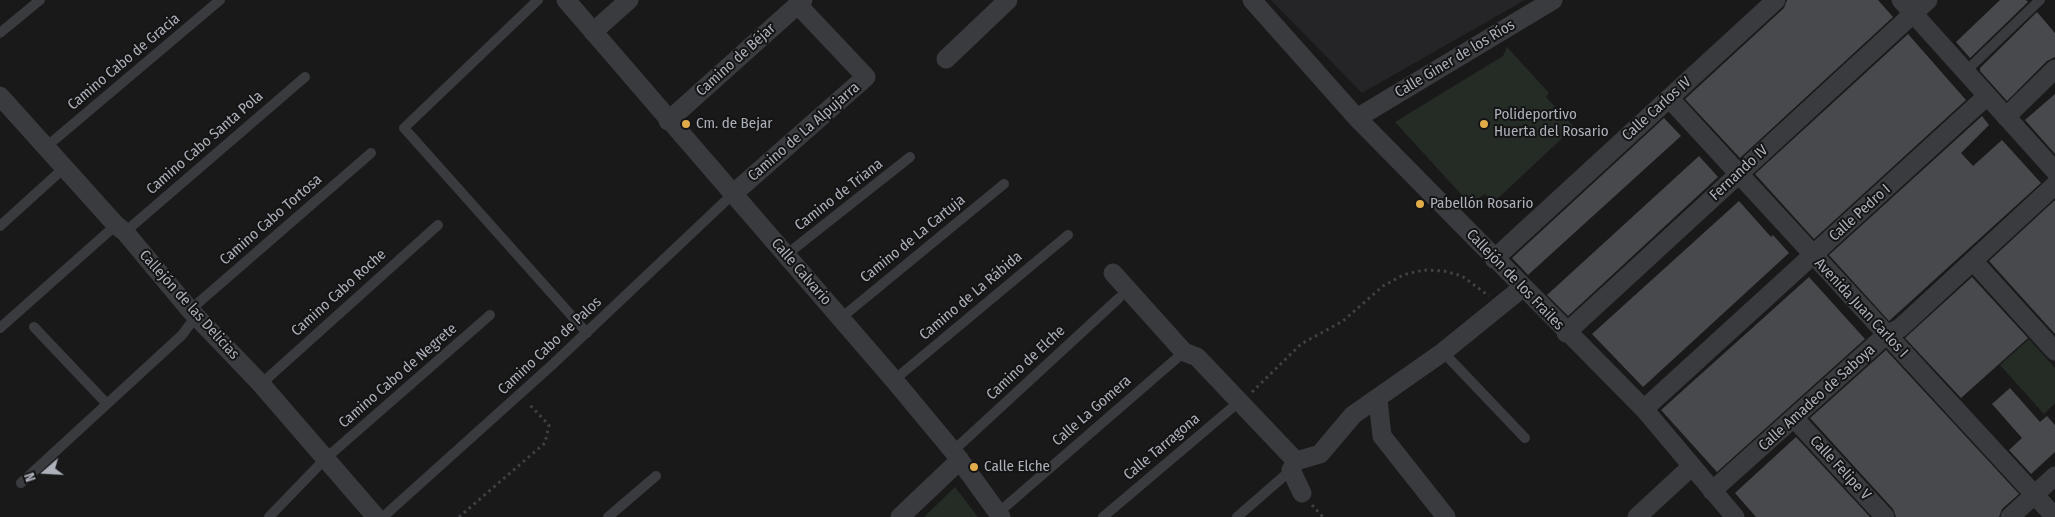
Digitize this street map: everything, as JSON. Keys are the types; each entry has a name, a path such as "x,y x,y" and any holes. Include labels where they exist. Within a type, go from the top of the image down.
{"street":[{"name":"Calle Calvario","path":"566,0 668,121 734,193 894,380 956,456 999,515"},
{"path":"593,32 629,0"},
{"path":"946,59 1008,0"},
{"name":"Callejón de los Frailes","path":"1252,0 1357,118 1566,333 1644,409 1712,491 1729,515"},
{"name":"Calle Giner de los Ríos","path":"1357,118 1553,0"},
{"name":"Calle Carlos IV","path":"1494,259 1776,0"},
{"path":"1901,0 2055,171"},
{"name":"Fernando IV","path":"1566,333 1928,0"},
{"name":"Camino de Béjar","path":"668,121 801,3"},
{"name":"Camino de La Alpujarra","path":"734,193 866,77 801,3"},
{"path":"2006,117 2053,74"},
{"name":"Callejón de las Delicias","path":"0,96 121,228 193,313 260,384 376,517"},
{"name":"Calle Pedro I","path":"1644,409 1987,96"},
{"name":"Avenida Juan Carlos I","path":"1669,98 1886,336 2055,517"},
{"name":"Calle Amadeo de Saboya","path":"1712,491 1886,336 1900,328 1974,262 2055,185"},
{"path":"1974,262 2055,351"},
{"path":"1113,273 1184,352 1197,357 1240,401 1294,465 1302,493"},
{"path":"1294,465 1320,454 1353,416 1443,352 1522,288"},
{"path":"1378,400 1382,436 1446,517"},
{"name":"Calle Felipe V","path":"1794,418 1885,517"},
{"path":"900,517 956,456"},
{"path":"1637,517 1691,467"},
{"path":"2010,517 2055,476"}],"lane":[{"path":"0,34 40,0"},
{"name":"Camino Cabo de Gracia","path":"46,147 220,0"},
{"path":"538,0 404,128 587,333"},
{"path":"1965,72 2040,0"},
{"name":"Camino Cabo Santa Pola","path":"0,328 305,77"},
{"name":"Camino Cabo Tortosa","path":"21,483 182,336 193,313 371,153"},
{"name":"Camino de Triana","path":"786,255 910,158"},
{"path":"0,226 64,168"},
{"name":"Camino de La Cartuja","path":"840,318 1004,184"},
{"name":"Camino Cabo de Palos","path":"383,517 587,333 734,193"},
{"name":"Camino Cabo Roche","path":"260,384 438,225"},
{"name":"Camino de La Rábida","path":"894,380 1068,235"},
{"name":"Camino de Elche","path":"956,456 1119,298"},
{"name":"Camino Cabo de Negrete","path":"269,517 325,460 490,315"},
{"path":"34,328 108,404"},
{"name":"Calle La Gomera","path":"999,515 1184,352"},
{"path":"1443,352 1525,438"},
{"name":"Calle Tarragona","path":"1103,517 1240,401"},
{"path":"1237,517 1294,465"},
{"path":"608,517 656,476"}],"path":[{"path":"1240,401 1255,390 1300,344 1343,322 1383,286 1403,275 1424,270 1462,276 1501,306"},
{"path":"459,517 545,443 549,425 520,394"}],"shaded area":[{"path":"1271,0 1525,0 1362,93"},
{"name":"Polideportivo Huerta del Rosario","path":"1507,47 1549,93 1546,97 1574,127 1493,203 1485,194 1470,204 1395,122 1503,56"},
{"path":"2029,339 2055,368 2055,403 2044,414 2000,365"},
{"path":"955,487 978,517 924,517"}],"building":[{"path":"1787,0 1878,0 1893,17 1740,158 1685,99 1784,8"},
{"path":"2000,0 2026,0 2028,2 1970,58 1956,42"},
{"path":"2037,12 2055,33 2055,57 2047,61 2007,101 1980,71 1980,68"},
{"path":"1908,34 1966,100 1814,239 1755,174"},
{"path":"2055,94 2055,154 2025,120"},
{"path":"1982,116 1989,125 1961,153 1973,166 2002,140 2041,183 1889,321 1829,255"},
{"path":"1664,118 1681,136 1528,275 1512,258"},
{"path":"1699,156 1718,177 1568,316 1547,295"},
{"path":"2055,200 2055,334 1989,261"},
{"path":"1739,201 1771,237 1773,235 1789,253 1643,387 1592,334"},
{"path":"1809,277 1865,339 1717,472 1661,410"},
{"path":"1972,277 2028,338 1961,398 1905,338"},
{"path":"1886,350 2019,494 2002,509 1999,517 1896,517 1893,509 1810,418"},
{"path":"2010,388 2040,422 2047,416 2055,425 2055,452 2031,474 2009,450 2022,438 1992,404"},
{"path":"1796,437 1870,517 1756,517 1735,493"}],"place":[{"name":"Cm. de Bejar","path":"686,124"},
{"name":"Polideportivo Huerta del Rosario","path":"1484,124"},
{"name":"Pabellón Rosario","path":"1420,204"},
{"name":"Calle Elche","path":"974,467"}]}
